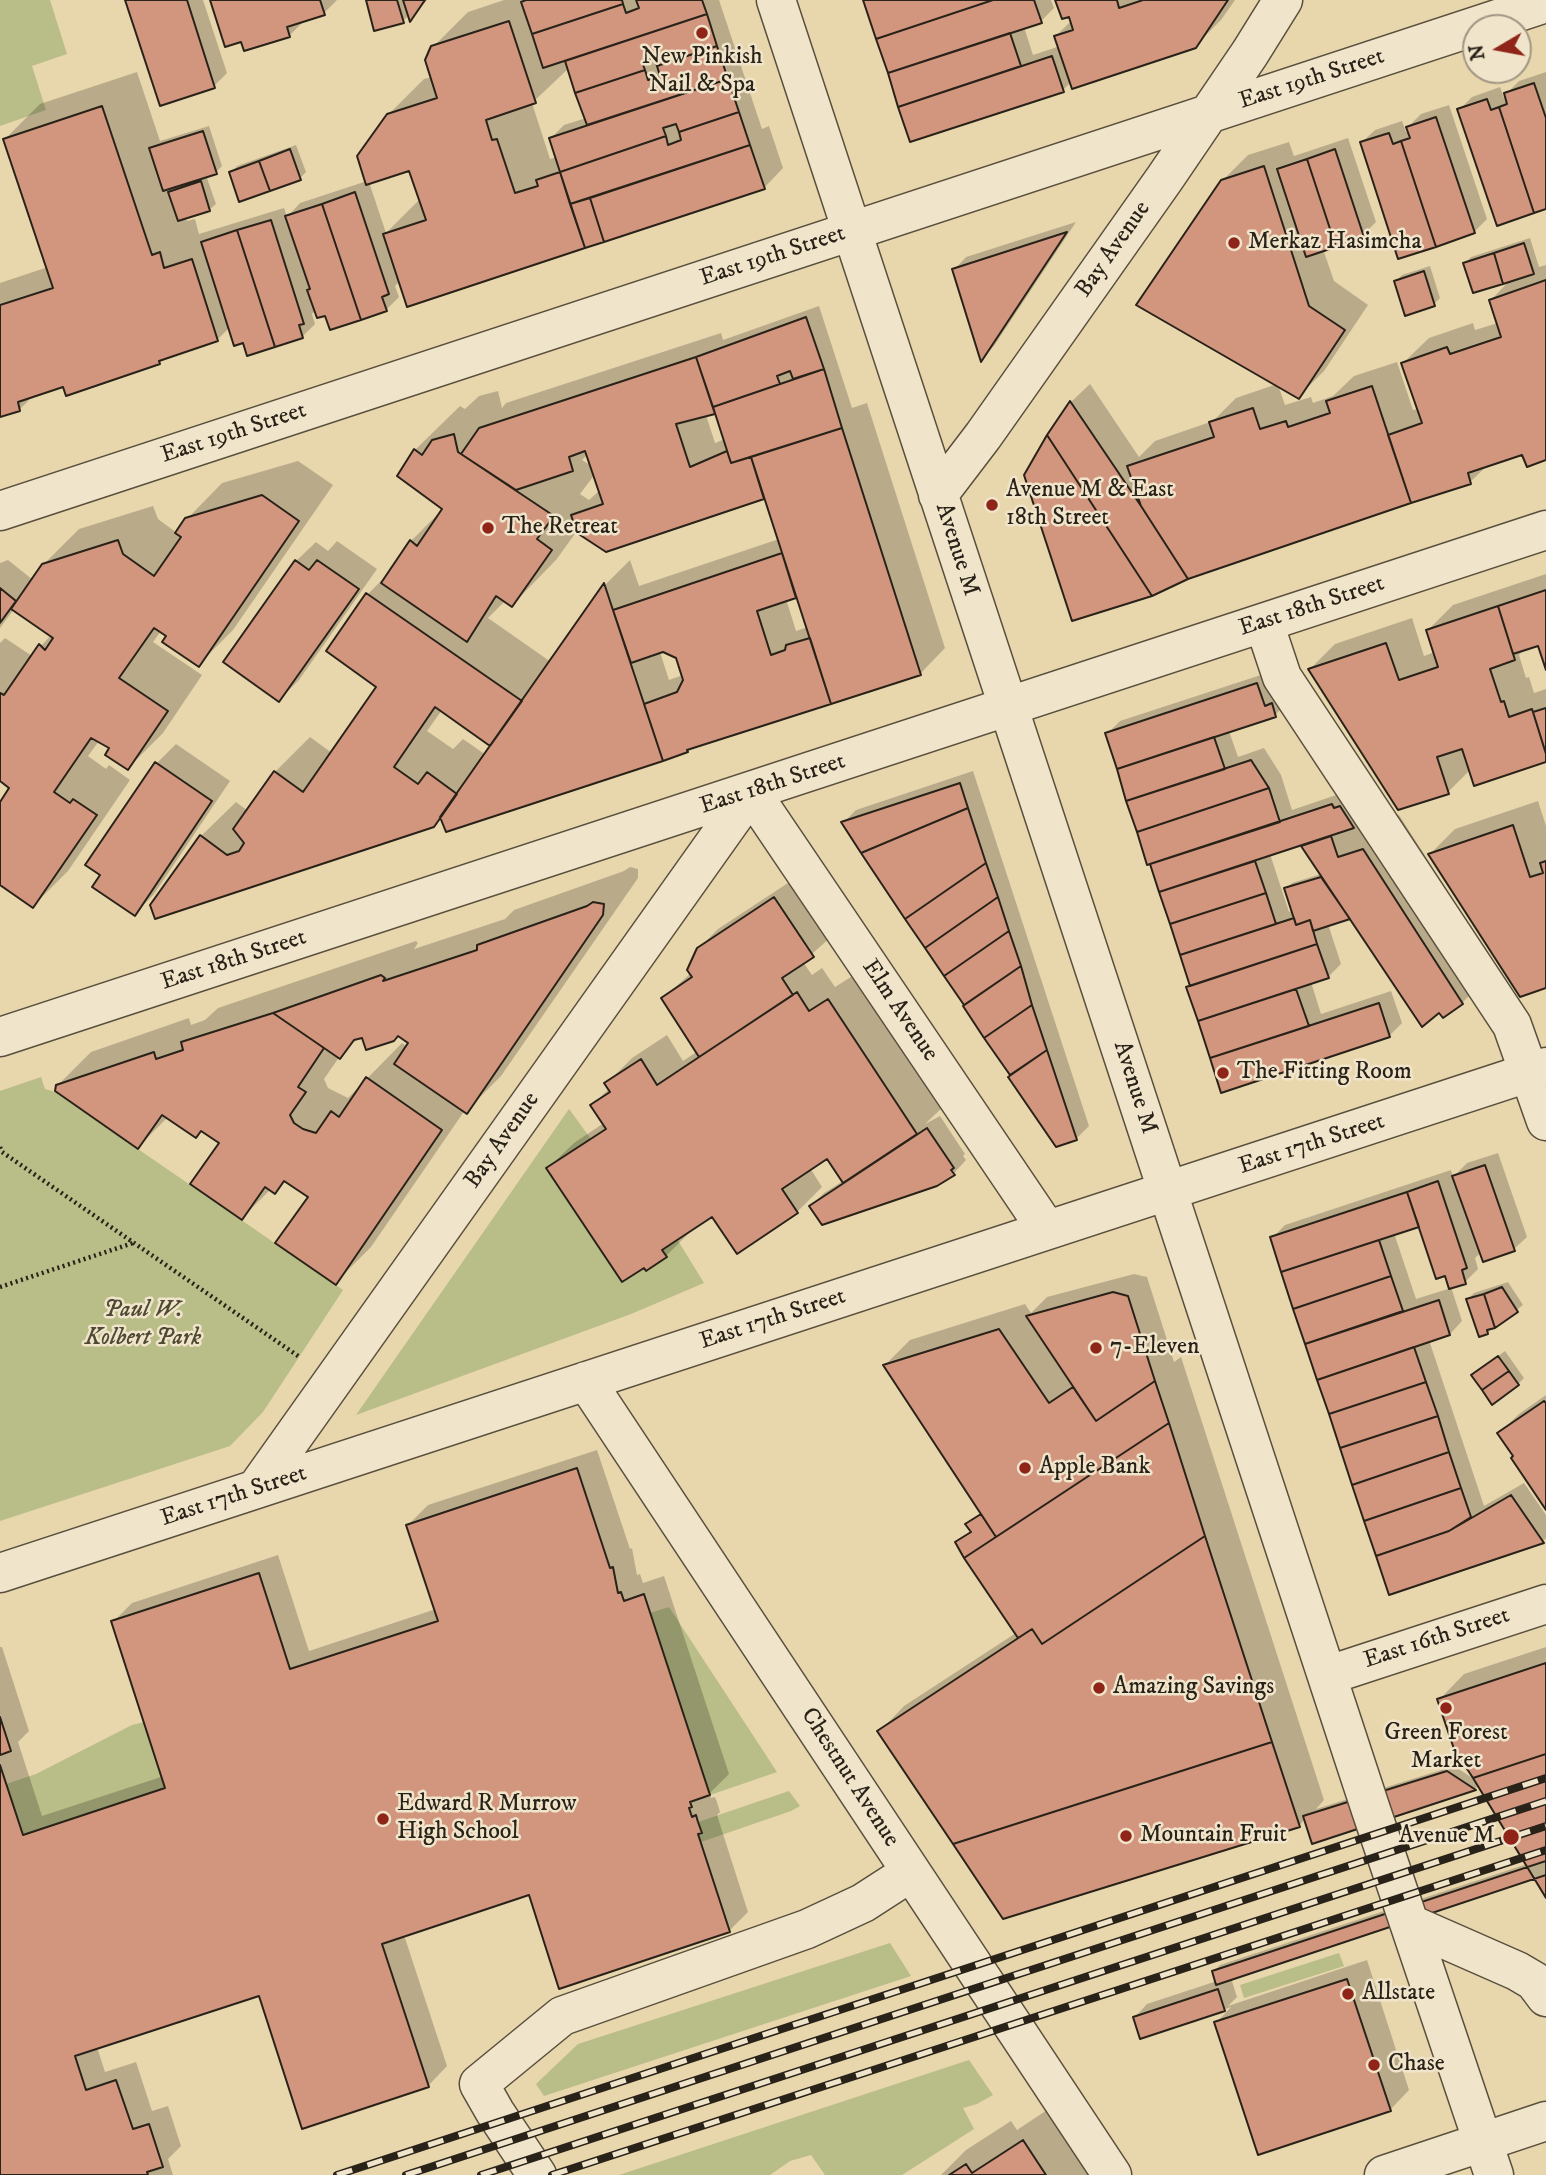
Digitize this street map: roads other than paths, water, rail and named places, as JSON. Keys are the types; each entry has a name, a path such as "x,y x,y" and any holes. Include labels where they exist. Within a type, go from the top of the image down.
{"street":[{"name":"Avenue M","path":"776,0 937,495 1488,2159"},
{"name":"Bay Avenue","path":"937,495 983,436 1165,178 1283,0"},
{"name":"East 19th Street","path":"0,511 1546,3"},
{"name":"East 18th Street","path":"0,1037 1546,530"},
{"path":"1264,623 1282,677 1512,1025 1537,1070 1546,1121"},
{"name":"Bay Avenue","path":"256,1489 751,792"},
{"name":"Elm Avenue","path":"751,792 1047,1230"},
{"name":"East 17th Street","path":"0,1573 1537,1070"},
{"name":"Chestnut Avenue","path":"586,1381 1112,2175"},
{"name":"East 16th Street","path":"1329,1675 1546,1604"},
{"path":"537,2175 479,2084 562,2017 807,1929 863,1903 911,1872"},
{"path":"1410,1924 1517,1971 1534,1981 1546,1997"},
{"path":"1384,2175 1488,2159 1546,2121"}],"railway":[{"path":"337,2175 1546,1778"},
{"path":"406,2175 1546,1801"},
{"path":"481,2175 1546,1826"},
{"path":"552,2175 1546,1850"}],"place":[{"name":"New Pinkish Nail & Spa","path":"702,33"},
{"name":"Merkaz Hasimcha","path":"1234,243"},
{"name":"Avenue M & East 18th Street","path":"992,505"},
{"name":"The Retreat","path":"488,528"},
{"name":"The Fitting Room","path":"1223,1073"},
{"name":"7-Eleven","path":"1096,1348"},
{"name":"Apple Bank","path":"1025,1468"},
{"name":"Amazing Savings","path":"1099,1688"},
{"name":"Green Forest Market","path":"1446,1708"},
{"name":"Edward R Murrow High School","path":"383,1819"},
{"name":"Mountain Fruit","path":"1126,1836"},
{"name":"Avenue M","path":"1511,1837"},
{"name":"Allstate","path":"1348,1994"},
{"name":"Chase","path":"1374,2065"}],"park label":[{"name":"Paul W. Kolbert Park","path":"143,1325"}]}
